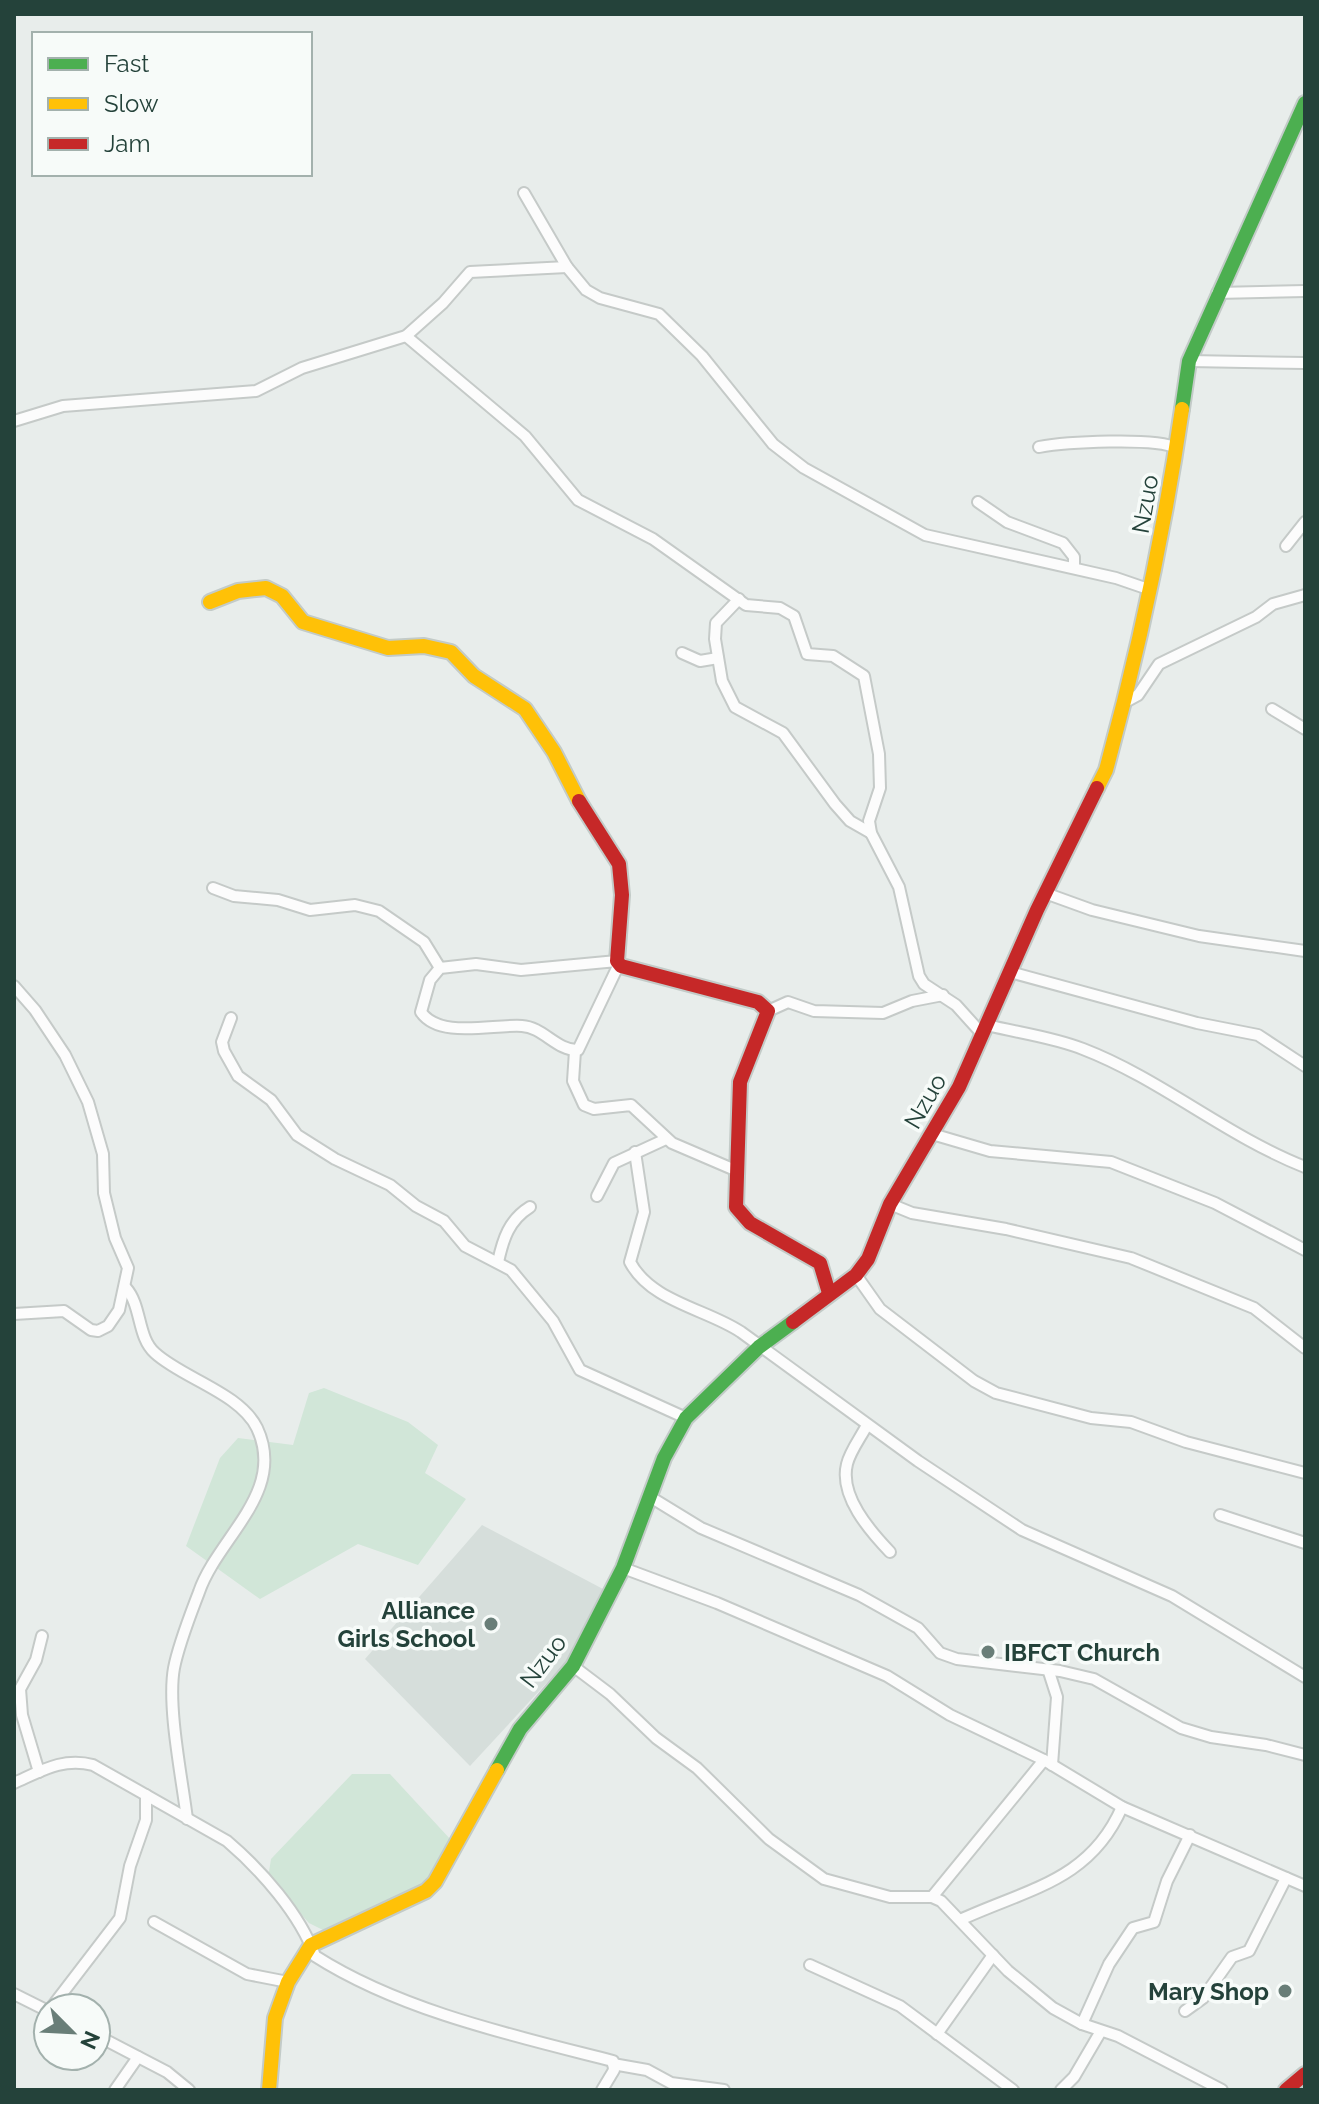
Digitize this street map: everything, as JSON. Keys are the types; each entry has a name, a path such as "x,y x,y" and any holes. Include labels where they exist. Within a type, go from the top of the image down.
{"street":[{"name":"Nzuo","path":"311,1945 426,1891 520,1729 573,1666 623,1568 652,1498 664,1458 686,1418 759,1347 856,1275 868,1259 890,1204 932,1134 985,1030 1045,893 1106,770 1127,701 1151,590 1177,448 1189,361 1305,103"},
{"path":"524,193 567,267 586,290 600,298 659,314 672,325 773,444 804,468 925,535 1074,568 1151,590"},
{"path":"14,421 63,406 256,391 302,368 406,336 443,303 470,272 567,267"},
{"path":"1217,293 1305,291"},
{"path":"406,336 525,436 578,500 653,539 750,607 773,606 789,612 797,621 807,654 833,656 864,676 879,754 880,788 869,821 871,833 899,887 919,976 924,984 943,995 985,1030 1084,1049 1145,1080 1250,1145 1305,1167"},
{"path":"1189,361 1305,363"},
{"path":"1039,447 1060,443 1138,442 1177,448"},
{"path":"978,502 1007,522 1063,543 1074,557 1074,568"},
{"path":"1286,546 1305,522"},
{"path":"210,602 238,591 266,588 282,596 303,622 388,648 424,646 451,652 474,676 525,709 554,752 585,814 619,864 622,895 618,962 583,1045 575,1051 573,1081 584,1105 594,1109 631,1105 666,1139 735,1170"},
{"path":"1127,701 1138,695 1159,664 1256,617 1273,604 1305,595"},
{"path":"739,599 716,623 722,681 735,707 783,733 835,804 850,821 871,833"},
{"path":"682,653 700,661 718,658"},
{"path":"1272,709 1305,729"},
{"path":"213,888 234,896 278,900 310,910 355,905 379,911 424,942 440,968"},
{"path":"1045,893 1092,910 1184,933 1305,951"},
{"path":"575,1051 532,1028 494,1024 457,1028 431,1023 421,1009 430,980 440,968 476,964 521,970 618,962 758,1002 768,1011"},
{"path":"1010,972 1094,992 1186,1020 1258,1035 1305,1066"},
{"path":"14,986 35,1010 65,1055 88,1102 103,1154 104,1193 115,1238 128,1268 119,1310 108,1326 98,1331 91,1330 64,1311 14,1314"},
{"path":"768,1011 788,1002 814,1011 883,1013 912,1001 943,995"},
{"path":"768,1011 740,1082 736,1207 741,1215 820,1263 829,1293"},
{"path":"231,1018 222,1042 238,1076 271,1100 297,1135 335,1159 390,1185 416,1206 444,1221 465,1246 498,1262 519,1277 539,1302 580,1370 686,1418"},
{"path":"932,1134 990,1151 1111,1162 1215,1203 1305,1250"},
{"path":"597,1196 614,1163 666,1139"},
{"path":"635,1152 644,1212 630,1262 634,1270 667,1297 723,1320 867,1425 1022,1530 1172,1596 1305,1677"},
{"path":"890,1204 912,1213 1006,1229 1131,1258 1254,1308 1305,1348"},
{"path":"498,1262 509,1227 517,1215 530,1207"},
{"path":"856,1275 880,1309 974,1381 996,1393 1082,1416 1131,1422 1186,1442 1305,1473"},
{"path":"126,1288 138,1305 147,1342 155,1354 195,1376 249,1416 262,1442 260,1488 249,1512 219,1551 200,1588 174,1668 173,1689 187,1819"},
{"path":"867,1425 847,1464 846,1478 868,1529 890,1552"},
{"path":"652,1498 701,1528 859,1595 918,1628 940,1653 957,1659 1048,1669 1094,1679 1181,1728 1211,1737 1266,1745 1305,1755"},
{"path":"1220,1515 1305,1543"},
{"path":"623,1568 717,1603 887,1676 950,1715 1048,1762 1122,1807 1305,1886"},
{"path":"39,1772 22,1715 20,1689 36,1660 42,1636"},
{"path":"573,1666 610,1694 656,1738 697,1768 769,1839 824,1879 890,1897 932,1897 1053,2008 1082,2024 1118,2036 1222,2090"},
{"path":"932,1897 1048,1762 1057,1697 1048,1669"},
{"path":"14,1783 76,1760 93,1765 227,1841 242,1854 303,1929 315,1956 327,1964 403,1998 517,2037 613,2061 613,2064 647,2070 671,2083 724,2090"},
{"path":"63,1992 120,1918 130,1866 146,1820 146,1795"},
{"path":"960,1920 1082,1865 1100,1845 1122,1807"},
{"path":"1082,2024 1109,1964 1133,1928 1154,1922 1167,1881 1190,1835"},
{"path":"1185,2011 1203,1998 1232,1957 1249,1951 1286,1878"},
{"path":"154,1922 256,1978 288,1982"},
{"path":"269,2090 275,2018 288,1982 311,1945"},
{"path":"937,2034 993,1955"},
{"path":"810,1965 900,2006 1013,2090"},
{"path":"1061,2090 1074,2077 1101,2031"},
{"path":"112,2043 167,2072 189,2090"},
{"path":"115,2090 138,2057"},
{"path":"602,2090 613,2064"},
{"path":"1286,2090 1305,2074"}],"shaded area":[{"name":"Alliance Girls School","path":"482,1525 603,1589 566,1662 470,1766 365,1659"}],"green space":[{"path":"324,1388 408,1422 438,1445 425,1473 466,1499 418,1565 358,1544 260,1599 186,1546 220,1458 238,1438 293,1445 309,1393"},
{"path":"352,1774 390,1774 451,1840 428,1880 346,1925 323,1930 309,1923 268,1878 271,1859"}],"traffic: fast":[{"path":"1182,409 1189,361 1305,103"},
{"path":"497,1770 520,1729 573,1666 623,1568 664,1458 686,1418 759,1347 793,1322"}],"traffic: slow":[{"path":"1097,788 1106,770 1140,635 1159,546 1182,409"},
{"path":"210,602 238,591 266,588 282,596 303,622 388,648 424,646 451,652 474,676 525,709 554,752 579,801"},
{"path":"269,2090 275,2018 288,1982 311,1945 426,1891 435,1882 497,1770"}],"traffic: jam":[{"path":"793,1322 856,1275 868,1259 890,1204 959,1087 1037,910 1097,788"},
{"path":"579,801 619,864 622,895 617,961 621,966 758,1002 768,1011 740,1082 736,1207 750,1223 820,1263 829,1293"},
{"path":"1286,2090 1305,2074"}],"place":[{"name":"Alliance Girls School","path":"491,1624"},
{"name":"IBFCT Church","path":"988,1652"},
{"name":"Mary Shop","path":"1285,1991"}]}
